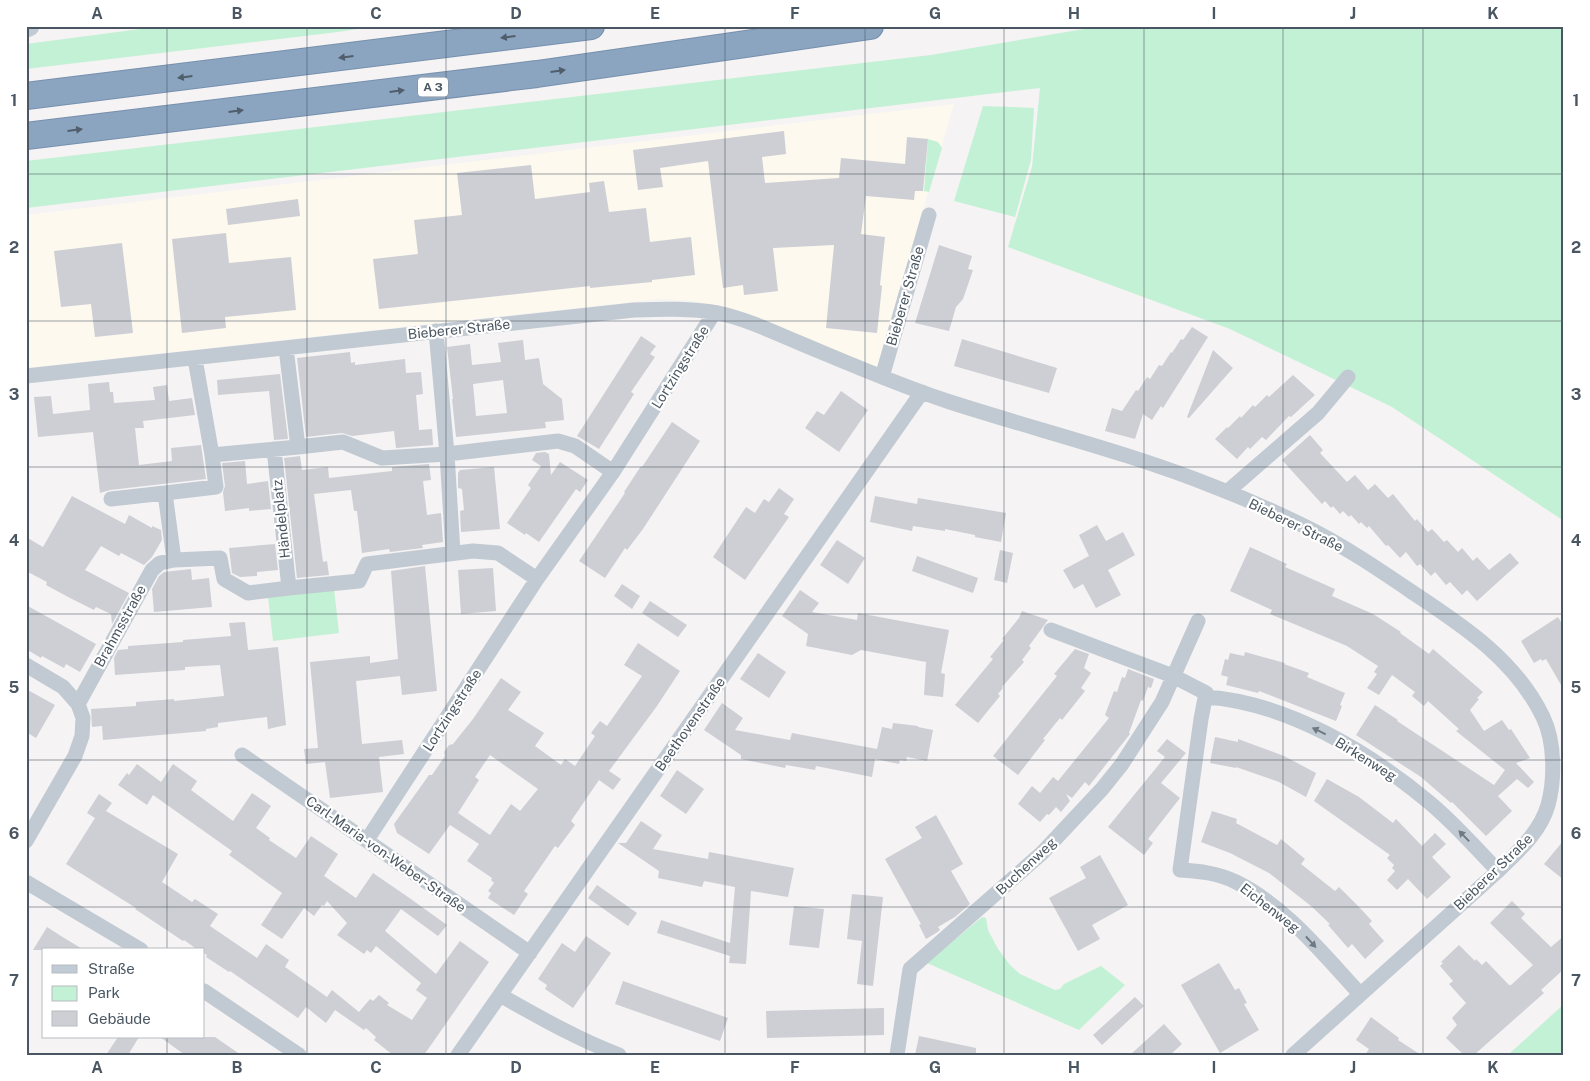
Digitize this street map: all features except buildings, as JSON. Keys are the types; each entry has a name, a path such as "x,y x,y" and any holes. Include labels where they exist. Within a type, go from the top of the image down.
{"highway":[{"path":"26,96 591,26"},
{"name":"A 3","path":"26,136 537,74 870,26"}],"street":[{"name":"Bieberer Straße","path":"882,377 929,215"},
{"name":"Bieberer Straße","path":"26,376 634,310 664,308 714,313 750,323 922,392 1146,460 1227,492 1309,528 1370,564 1478,639 1497,655 1522,684 1542,715 1547,726 1551,760 1548,806 1539,825 1524,845 1498,871 1293,1055"},
{"name":"Lortzingstraße","path":"368,840 537,579 613,472 714,313"},
{"path":"436,331 447,454 453,554"},
{"path":"286,348 298,447"},
{"path":"111,499 216,487 195,359"},
{"name":"Bieberer Straße","path":"1227,492 1318,413 1348,377"},
{"name":"Beethovenstraße","path":"458,1055 922,392"},
{"path":"212,455 344,442 382,458 447,454 558,441 575,446 613,472"},
{"name":"Händelplatz","path":"274,449 289,588"},
{"path":"165,493 174,560 220,558 224,579 248,593 359,581 367,564 472,551 498,553 537,579"},
{"name":"Brahmsstraße","path":"78,704 152,570 160,563 174,560"},
{"name":"Buchenweg","path":"896,1055 910,969 1031,864 1102,790 1127,759 1154,717 1198,621"},
{"path":"1051,630 1173,676 1206,693 1205,697"},
{"path":"26,665 64,687 78,704 83,718 79,747 26,841"},
{"name":"Birkenweg","path":"1205,697 1245,702 1269,710 1320,730 1353,749 1430,802 1450,820 1498,871"},
{"name":"Eichenweg","path":"1205,697 1180,870 1201,871 1236,881 1267,902 1304,934 1360,994"},
{"name":"Carl-Maria-von-Weber-Straße","path":"242,755 530,953"},
{"path":"26,882 138,948"},
{"path":"205,992 298,1055"},
{"path":"500,994 561,1029 619,1055"}],"shaded area":[{"path":"954,104 876,370 726,309 693,301 659,299 26,368 26,215"}],"green space":[{"path":"163,26 377,26 26,69 26,44"},
{"path":"1102,26 1564,26 1564,521 1392,407 1230,329 1008,247 1032,167 1040,88 26,208 26,161 931,55"},
{"path":"983,106 1034,108 1031,160 1015,217 954,201"},
{"path":"928,139 938,142 942,148 929,192 924,191"},
{"path":"334,589 339,633 273,641 268,597"},
{"path":"982,917 986,918 988,930 998,949 1010,965 1020,974 1055,990 1101,966 1125,985 1079,1030 927,963"},
{"path":"1564,1004 1564,1055 1508,1055"}]}
